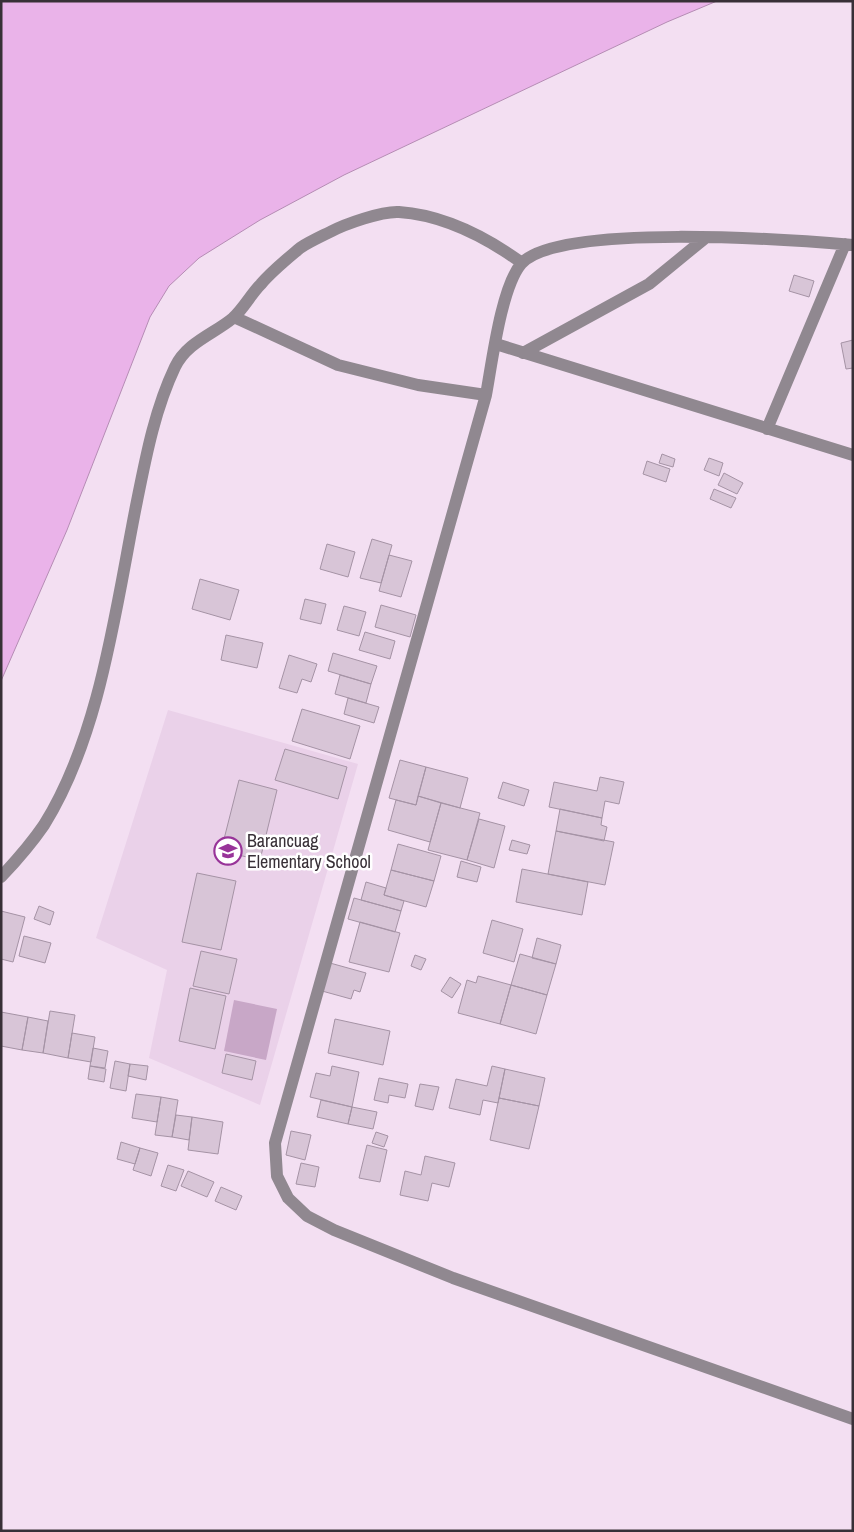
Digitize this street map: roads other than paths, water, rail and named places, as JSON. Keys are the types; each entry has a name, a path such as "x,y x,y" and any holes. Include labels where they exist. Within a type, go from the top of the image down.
{"street":[{"path":"1,877 25,852 45,823 68,775 87,728 101,677 147,452 165,391 176,364 192,345 234,317 262,282 302,247 347,224 397,211 435,219 466,229 499,247 522,263"},
{"path":"767,429 849,245 801,241 625,237 576,242 544,252 522,263 509,288 486,395 275,1143 277,1176 288,1198 307,1216 334,1230 453,1278 853,1419"},
{"path":"523,353 649,284 704,239"},
{"path":"234,317 338,366 418,385 486,395"},
{"path":"496,344 853,455"}],"place":[{"name":"Barancuag Elementary School","path":"228,851"}]}
